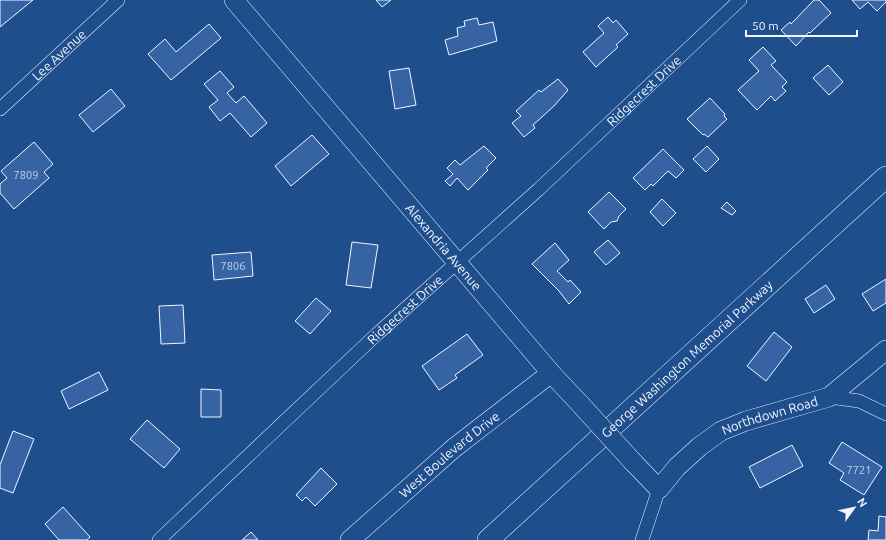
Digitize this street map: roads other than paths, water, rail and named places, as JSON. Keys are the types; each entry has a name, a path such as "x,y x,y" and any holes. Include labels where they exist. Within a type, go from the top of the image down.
{"main road":[{"name":"George Washington Memorial Parkway","path":"488,540 886,177"}],"street":[{"name":"Lee Avenue","path":"0,109 118,0"},
{"name":"Alexandria Avenue","path":"234,0 551,373 659,489"},
{"name":"Ridgecrest Drive","path":"159,540 456,262 545,184 740,0"},
{"name":"Northdown Road","path":"659,489 677,467 699,447 721,431 746,421 829,397 886,350"},
{"name":"West Boulevard Drive","path":"350,540 459,444 551,373"},
{"path":"829,397 860,401 886,414"},
{"path":"642,540 659,489"}]}
